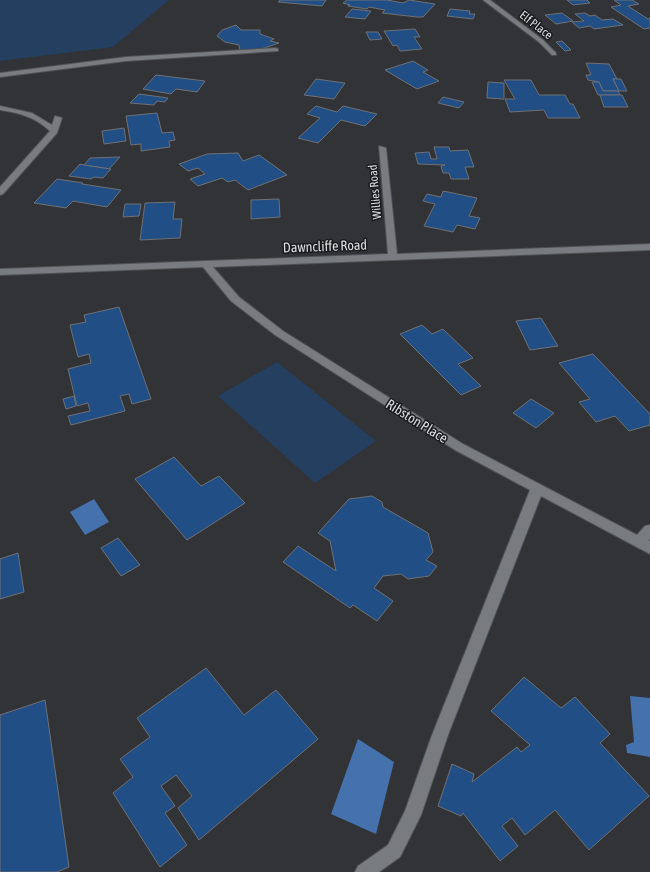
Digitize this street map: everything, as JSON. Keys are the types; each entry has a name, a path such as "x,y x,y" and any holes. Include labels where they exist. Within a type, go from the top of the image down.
{"street":[{"name":"Elf Place","path":"485,0 541,41 554,54"},
{"path":"0,75 126,59 276,50"},
{"path":"0,108 34,115 44,121 54,131"},
{"path":"0,192 54,131 58,118"},
{"name":"Willies Road","path":"382,148 393,258"},
{"name":"Dawncliffe Road","path":"0,272 650,247"},
{"name":"Ribston Place","path":"206,264 235,300 279,333 459,447 644,545"},
{"path":"364,872 394,851 412,815 440,735 537,489"},
{"path":"644,545 650,530"}],"shaded area":[{"path":"0,0 169,0 113,47 0,61"},
{"path":"277,362 376,441 315,483 218,396"},
{"path":"94,499 109,522 85,535 70,512"},
{"path":"630,696 650,698 650,757 627,753 626,745 634,742"},
{"path":"358,739 394,762 376,834 331,814"}],"building":[{"path":"280,0 326,0 322,6 278,2"},
{"path":"347,0 387,0 403,3 409,0 435,4 423,17 417,17 382,13 385,10 369,7 367,9 348,6 350,5 343,3"},
{"path":"567,0 587,0 590,3 573,5"},
{"path":"614,0 632,0 639,4 628,6 648,19 650,18 650,28 644,29 611,7 621,5"},
{"path":"352,9 371,11 365,19 345,17"},
{"path":"450,9 470,11 469,14 475,14 473,19 447,16"},
{"path":"562,13 573,21 556,24 545,15"},
{"path":"585,13 590,16 595,15 602,20 613,19 623,25 594,29 590,26 579,28 572,22 584,21 575,14"},
{"path":"236,25 241,30 260,30 260,34 274,39 270,41 279,43 258,50 240,51 239,45 225,42 217,36 222,30"},
{"path":"415,29 420,37 414,37 422,49 400,51 397,45 393,46 384,31"},
{"path":"366,32 378,32 382,39 370,40"},
{"path":"562,41 571,50 565,51 556,42"},
{"path":"413,61 428,70 423,72 439,81 417,89 385,70"},
{"path":"586,63 609,64 617,79 613,79 619,91 603,91 599,82 588,80 586,75 591,75"},
{"path":"156,75 205,81 197,92 176,89 171,94 143,89"},
{"path":"316,79 345,83 334,99 304,95"},
{"path":"613,79 621,79 627,91 619,91"},
{"path":"504,80 531,80 539,95 565,95 570,104 573,104 580,118 548,118 544,110 510,112 505,99 515,99"},
{"path":"488,82 504,83 504,99 487,98"},
{"path":"592,82 599,82 603,91 618,91 620,95 598,95"},
{"path":"139,94 168,98 165,102 157,101 154,105 130,103"},
{"path":"600,95 622,95 628,107 604,107"},
{"path":"443,97 464,102 459,108 438,103"},
{"path":"316,106 337,112 343,106 377,114 365,126 341,120 318,143 298,138 320,118 307,114"},
{"path":"157,113 162,133 173,132 175,140 169,141 170,147 141,151 141,144 131,145 126,116"},
{"path":"124,128 126,141 104,144 102,131"},
{"path":"434,147 449,147 450,151 468,150 474,167 465,167 469,179 451,179 449,173 443,173 441,166 445,165 418,164 415,153 429,152 431,159 437,159"},
{"path":"238,153 243,161 259,155 287,175 248,190 235,180 228,182 222,178 198,186 190,179 205,174 198,168 188,171 179,164 207,154"},
{"path":"120,157 109,169 84,165 90,158"},
{"path":"80,164 111,169 103,178 94,177 91,179 69,176"},
{"path":"57,179 121,190 107,207 73,201 66,208 34,203"},
{"path":"443,191 477,198 469,216 480,218 475,229 457,225 453,232 424,226 435,204 423,201 427,194 441,197"},
{"path":"279,199 280,217 251,219 251,200"},
{"path":"175,202 173,219 182,219 180,238 140,240 145,203"},
{"path":"125,204 141,204 139,216 123,217"},
{"path":"119,307 151,399 132,404 129,394 120,396 125,411 71,425 68,416 90,411 88,403 77,406 68,369 91,363 89,354 78,357 70,325 86,322 84,315"},
{"path":"541,318 558,346 530,350 516,321"},
{"path":"422,325 432,334 443,329 473,358 458,364 481,386 461,395 400,334"},
{"path":"593,354 650,414 650,425 629,431 615,416 596,422 579,402 590,399 559,363"},
{"path":"74,396 76,406 66,409 63,399"},
{"path":"531,399 554,413 536,428 513,413"},
{"path":"174,457 201,486 219,476 245,503 187,540 135,479"},
{"path":"372,496 382,502 383,507 428,533 433,552 426,560 437,566 429,576 408,579 401,574 383,576 374,588 393,601 377,621 353,605 350,608 283,562 298,546 336,571 330,541 318,533 349,499"},
{"path":"118,538 140,565 121,576 101,548"},
{"path":"18,553 24,592 0,599 0,559"},
{"path":"206,668 244,715 276,690 318,739 199,840 178,808 192,796 176,775 161,786 175,806 165,813 187,845 160,867 113,793 133,777 120,759 150,737 137,718"},
{"path":"524,677 561,708 575,697 610,734 600,743 649,796 589,850 555,810 525,835 512,818 502,826 518,846 500,861 463,813 461,816 438,806 452,764 474,774 472,782 517,747 521,752 530,745 491,711"},
{"path":"45,700 69,867 57,872 0,872 0,715"}]}
